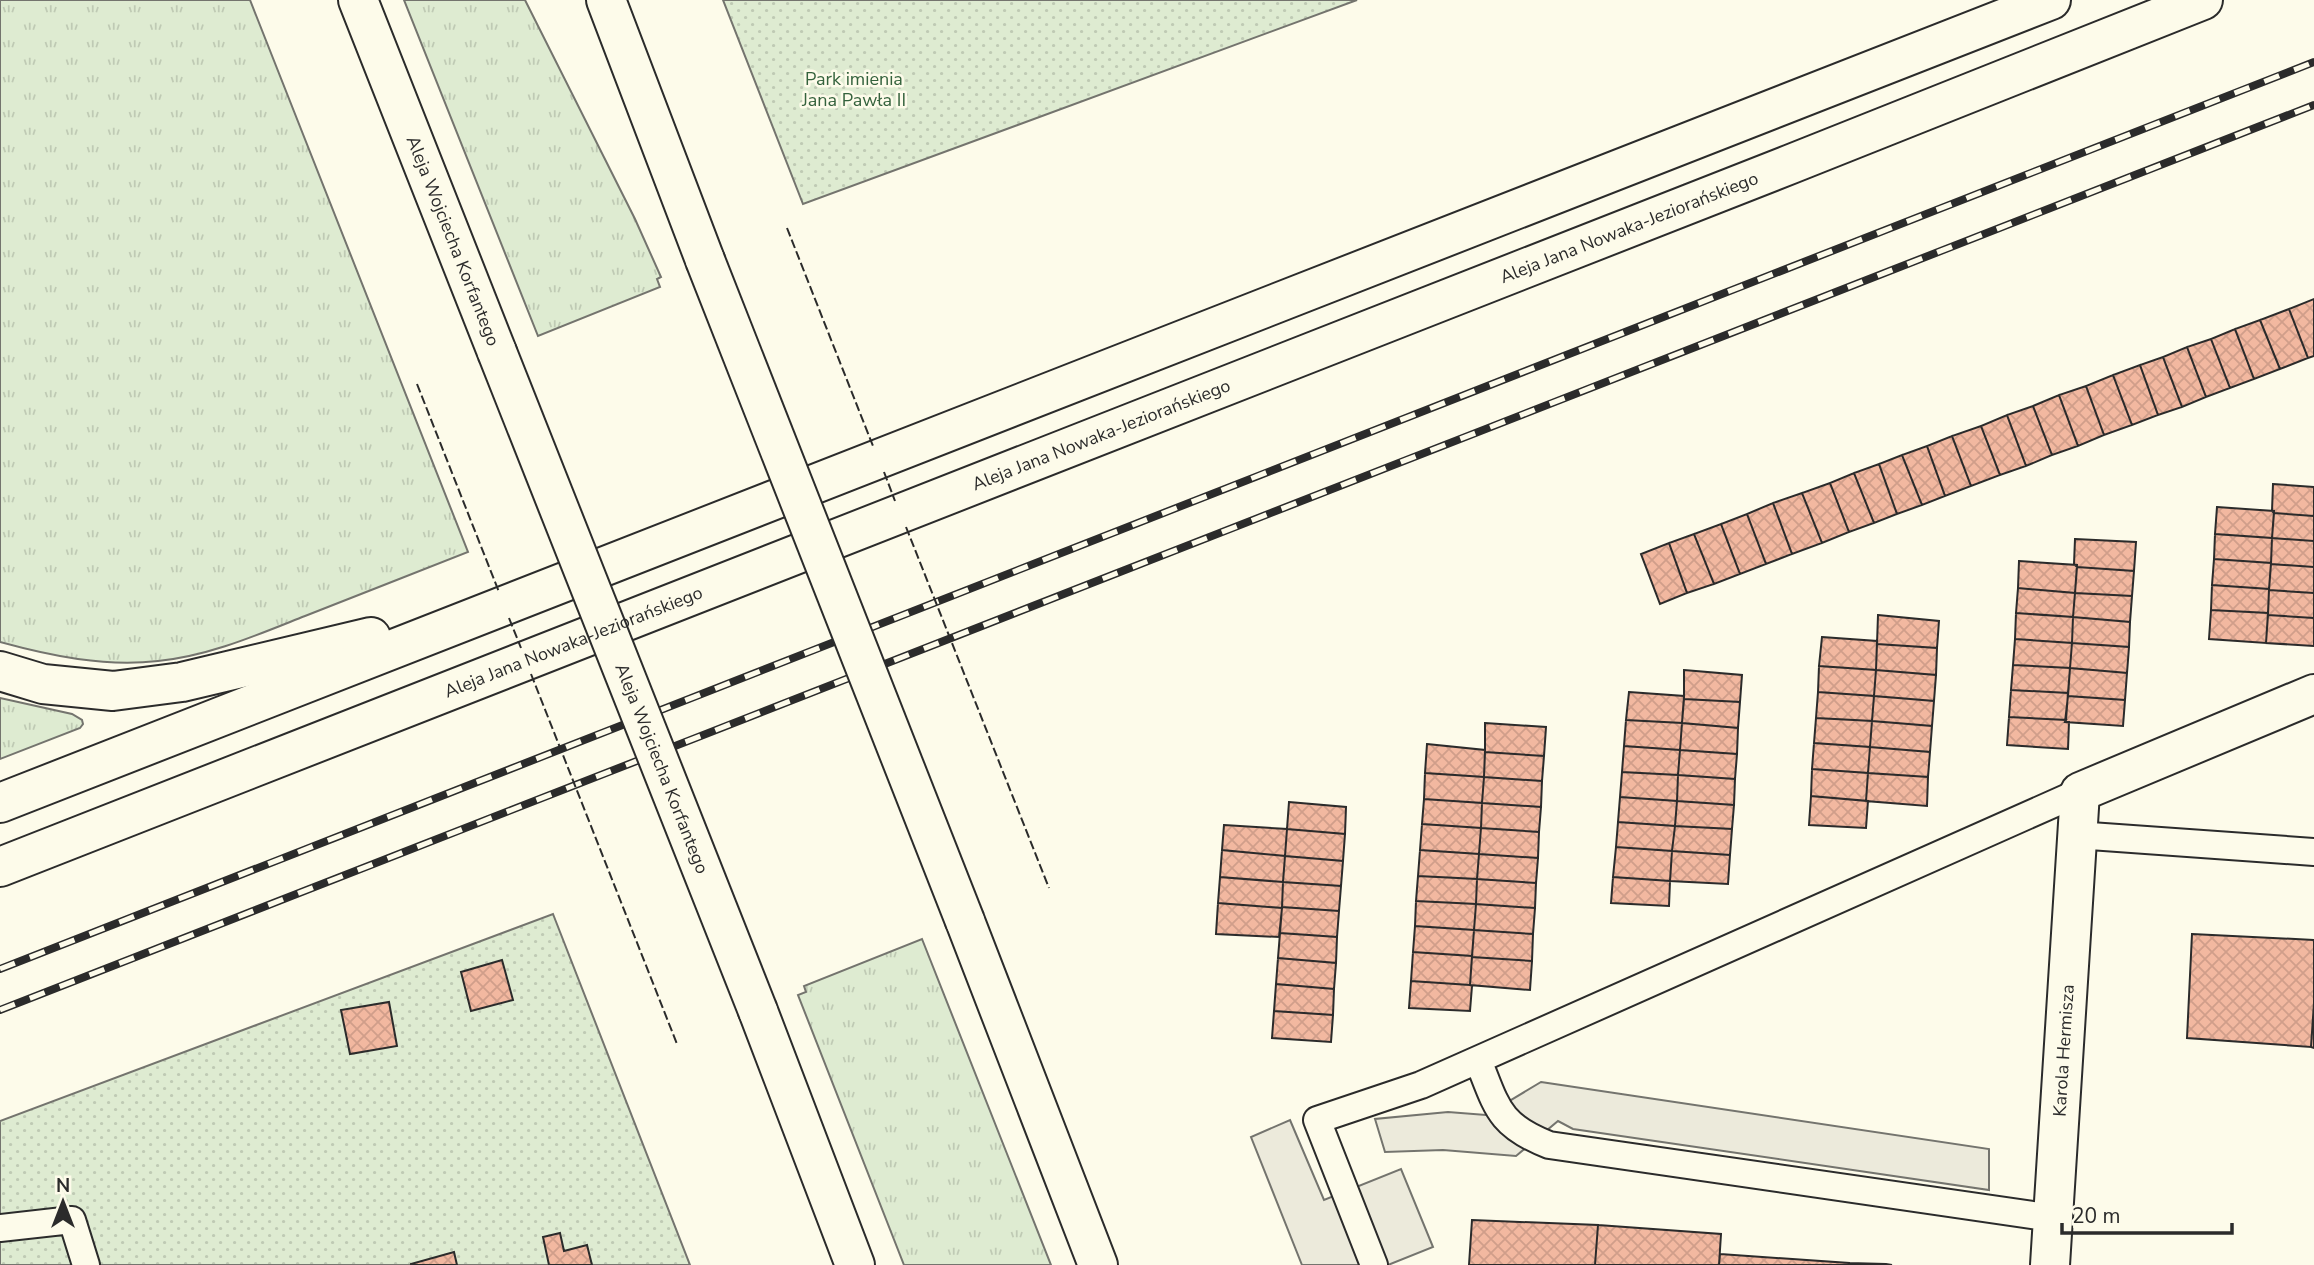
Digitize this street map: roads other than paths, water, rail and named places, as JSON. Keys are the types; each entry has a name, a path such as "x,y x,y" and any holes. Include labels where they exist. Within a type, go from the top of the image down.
{"main road":[{"name":"Aleja Wojciecha Korfantego","path":"358,0 758,1011 855,1265"},
{"path":"606,0 1098,1265"},
{"path":"0,803 2051,0"},
{"name":"Aleja Jana Nowaka-Jeziorańskiego","path":"0,867 2203,0"},
{"path":"0,671 43,684 113,691 182,682 510,604"},
{"path":"2080,792 2314,694"},
{"name":"Karola Hermisza","path":"2050,1265 2080,792"}],"lane":[{"path":"1374,1265 1317,1120 1421,1085 2080,792"},
{"path":"2076,835 2314,852"},
{"path":"1478,1060 1496,1103 1507,1121 1528,1136 1549,1145 2053,1218"},
{"path":"0,1228 72,1220 86,1265"}],"railway":[{"path":"0,969 2314,62"},
{"path":"0,1010 2314,105"}],"park label":[{"name":"Park imienia Jana Pawła II","path":"854,89"}]}
